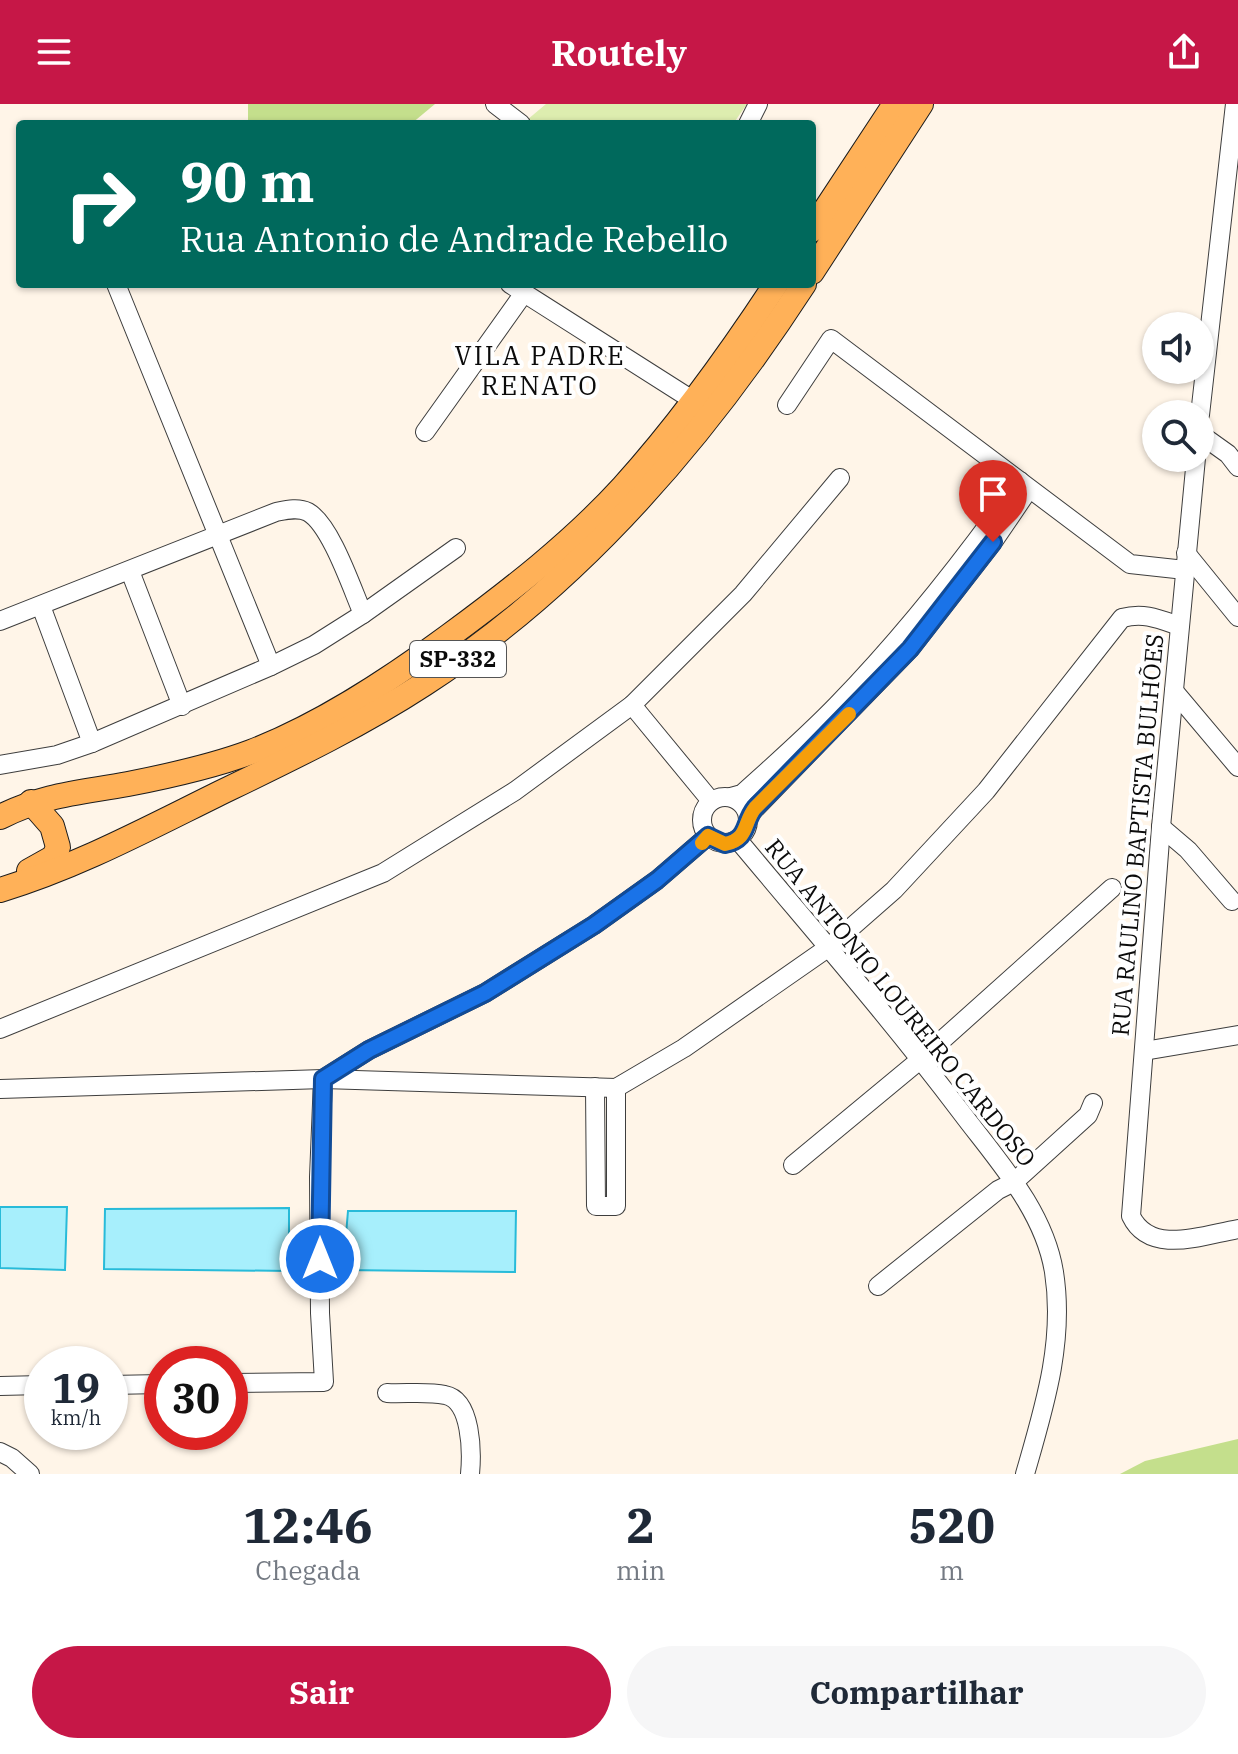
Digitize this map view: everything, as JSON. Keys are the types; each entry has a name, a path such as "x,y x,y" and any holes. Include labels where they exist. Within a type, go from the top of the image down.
{"main road":[{"path":"816,224 895,104"},
{"path":"816,266 921,104"},
{"name":"SP-332","path":"0,817 31,802 127,785 224,761 303,728 378,685 503,596 565,544 623,487 694,401 766,288"},
{"name":"SP-332","path":"0,890 45,876 89,857 310,749 425,684 503,625 581,559 685,450 730,392 801,288"},
{"path":"0,890 12,879 54,857 58,847 52,826 31,802"}],"street":[{"path":"495,104 516,120"},
{"path":"1202,400 1235,104"},
{"path":"118,288 271,666"},
{"path":"425,432 517,288 694,401"},
{"path":"787,405 831,339 1130,564 1185,561 1238,617"},
{"path":"1214,444 1228,454 1238,467"},
{"name":"RUA RAULINO BAPTISTA BULHÕES","path":"1195,472 1161,827 1131,1216 1138,1231 1151,1239 1169,1240 1238,1229"},
{"path":"0,1029 383,873 515,791 632,705 743,594 840,478"},
{"path":"731,797 742,804 748,816 746,830 738,840 725,844 708,836 701,818 711,801 742,794 836,706 900,636 1024,485"},
{"path":"748,816 910,649 993,542 1024,485"},
{"path":"0,621 276,512 292,509 308,512 320,524 363,614"},
{"path":"0,765 57,755 92,743 271,666 314,645 363,614 456,548"},
{"path":"130,571 182,706"},
{"path":"41,606 92,743"},
{"path":"0,1089 323,1079 616,1088 684,1048 829,947 894,890 986,791 1122,618 1136,614 1179,626"},
{"path":"1174,691 1238,767"},
{"path":"632,705 711,801"},
{"path":"1161,827 1188,850 1232,901"},
{"path":"323,1079 369,1050 485,993 582,933 657,880 708,836"},
{"name":"RUA ANTONIO LOUREIRO CARDOSO","path":"738,840 921,1059 1014,1182 1042,1228 1054,1272 1056,1356 1025,1474"},
{"path":"793,1165 921,1059 1112,888"},
{"path":"1144,1051 1238,1035"},
{"path":"248,1383 324,1382 319,1177 323,1079"},
{"path":"595,1087 596,1206 616,1206 616,1088"},
{"path":"878,1286 998,1190 1014,1182 1088,1115 1093,1103"},
{"path":"0,1386 24,1385"},
{"path":"387,1393 447,1395 457,1402 470,1432 470,1474"},
{"path":"0,1452 30,1474"}],"green space":[{"path":"248,104 435,104 416,120 248,120"},
{"path":"546,104 747,104 736,120 527,120"},
{"path":"1238,1439 1238,1474 1120,1474 1145,1461"}],"water":[{"path":"0,1207 67,1207 65,1270 0,1268"},
{"path":"289,1208 289,1271 104,1269 105,1209"},
{"path":"348,1211 516,1211 515,1272 343,1270"}],"slow traffic":[{"path":"702,843 708,836 725,844 738,840 746,830 748,816 755,808 849,714"}],"district":[{"name":"VILA PADRE RENATO","path":"540,371"}],"route":[{"path":"320,1259 323,1079 369,1050 485,993 594,925 657,880 708,836 725,844 738,840 746,830 748,816 910,649 993,542"}]}
